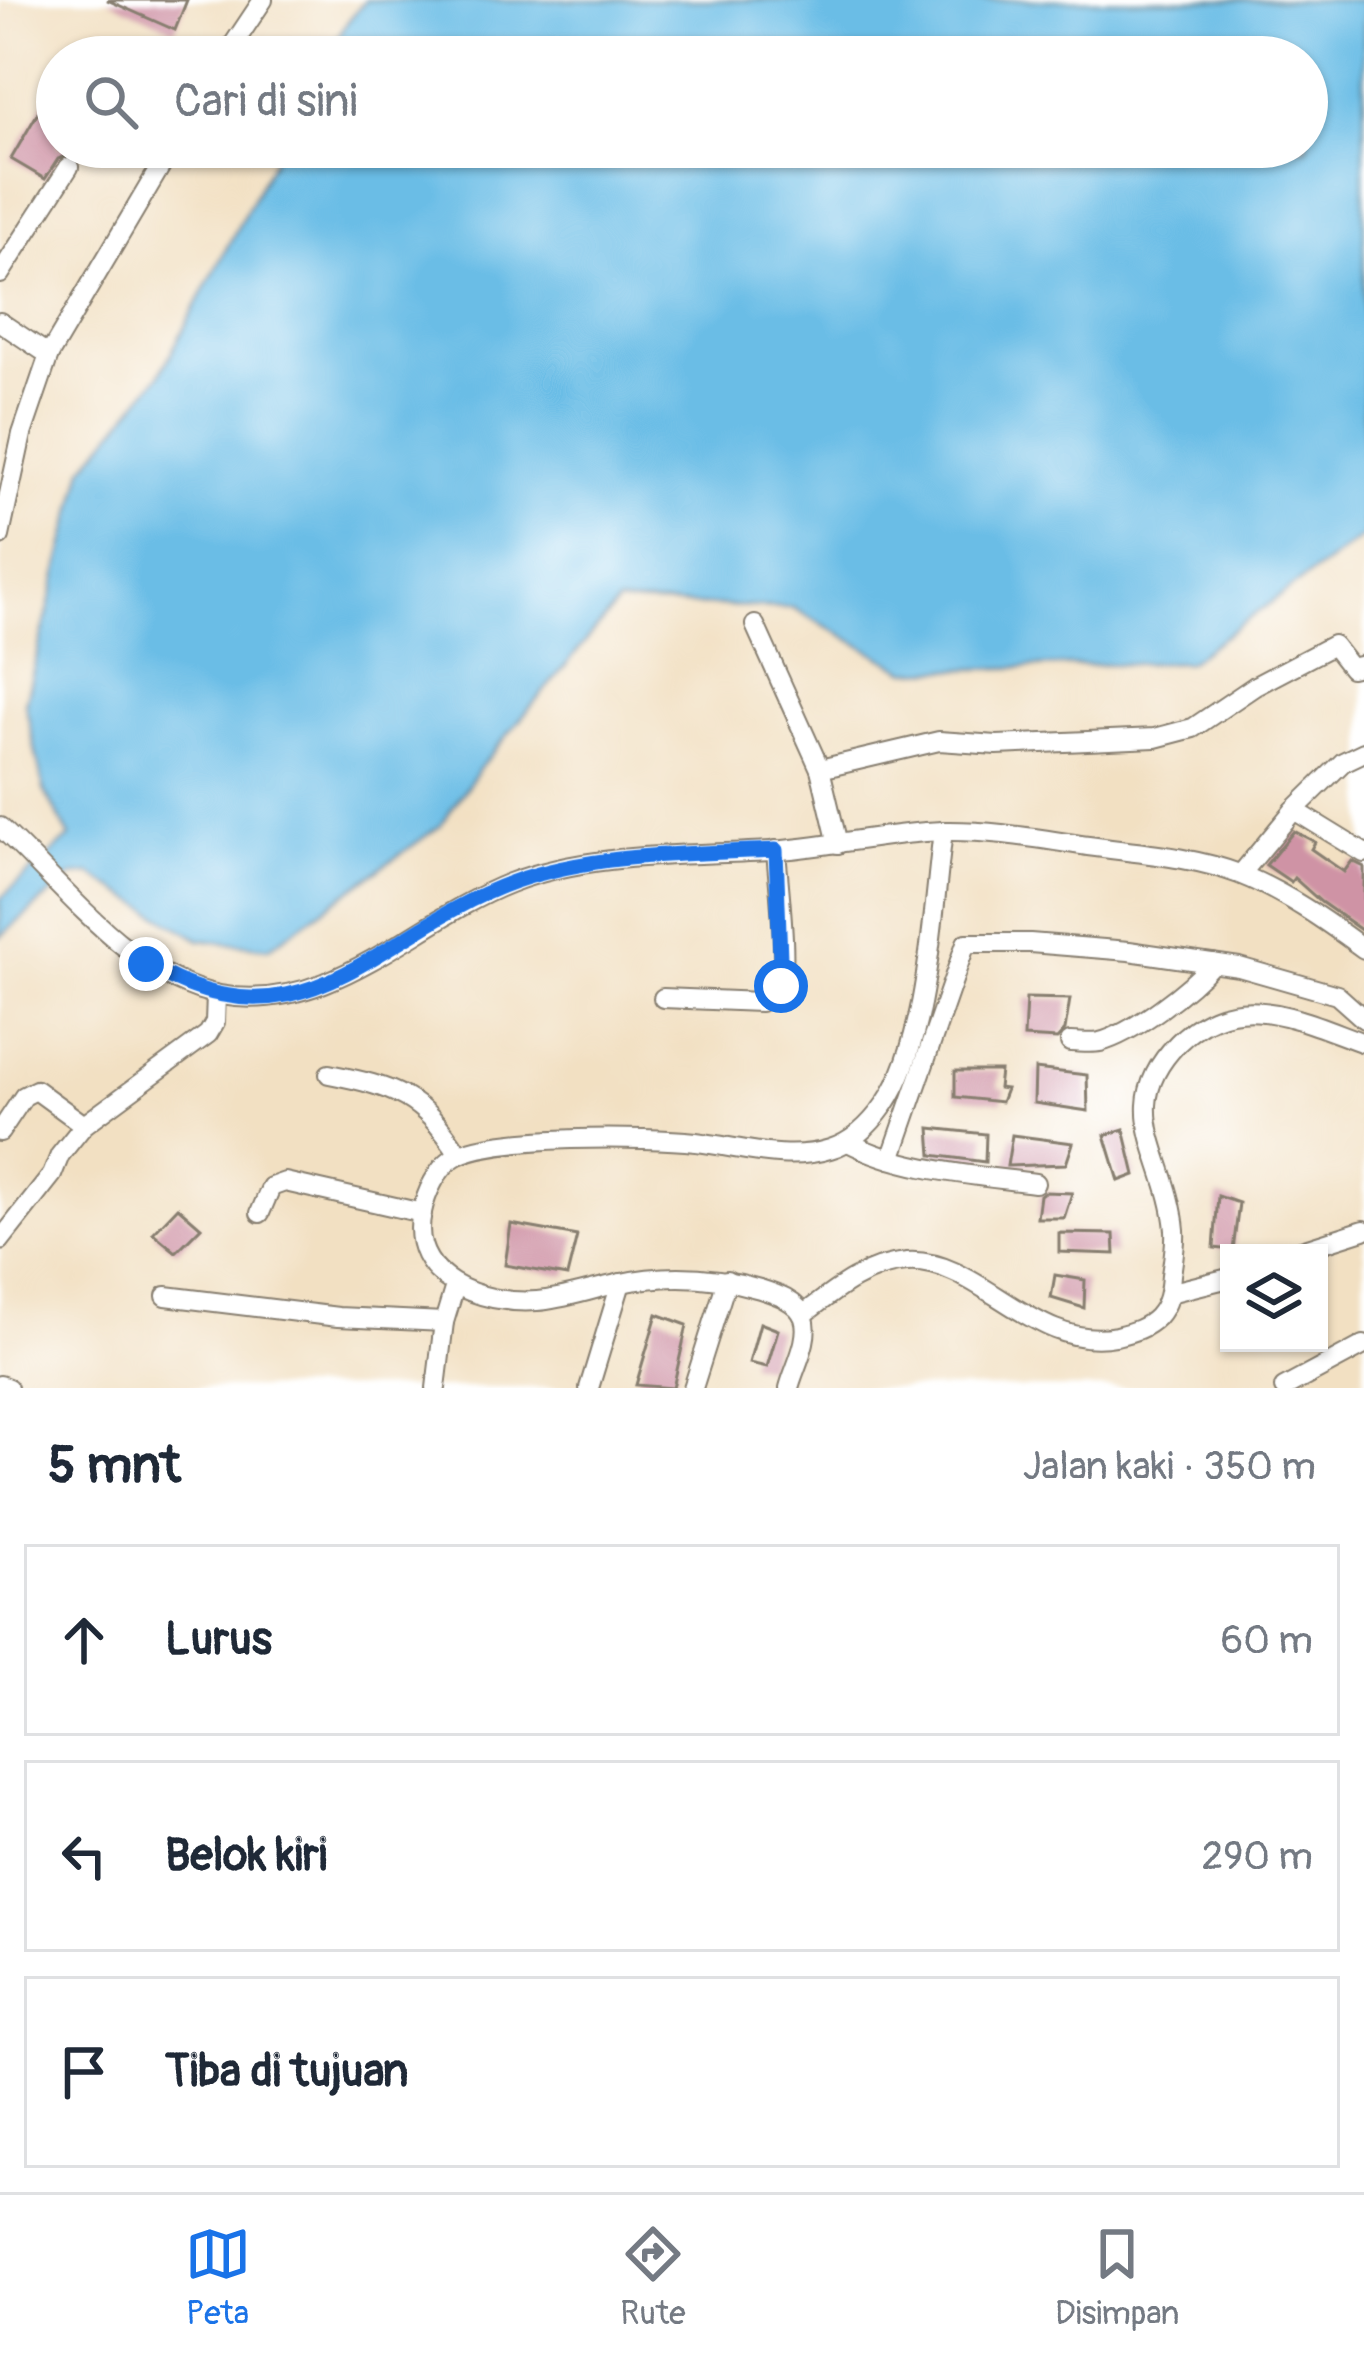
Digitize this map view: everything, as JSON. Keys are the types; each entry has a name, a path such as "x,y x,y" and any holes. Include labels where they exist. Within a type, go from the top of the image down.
{"street":[{"path":"239,36 262,0"},
{"path":"0,274 69,168"},
{"path":"0,536 22,434 49,355 160,168"},
{"path":"0,322 49,355"},
{"path":"755,625 820,770 838,844"},
{"path":"820,770 939,741 997,745 1155,738 1192,728 1255,686 1333,645 1351,668 1364,665"},
{"path":"1241,874 1342,762 1364,752"},
{"path":"1294,810 1364,853"},
{"path":"0,826 146,964 183,987 242,998 294,994 358,970 464,902 516,881 595,864 943,831 1152,853 1241,874 1326,921 1364,949"},
{"path":"812,1388 790,1384 805,1329 794,1303 727,1280 685,1276 621,1282 537,1301 505,1299 455,1286 434,1271 423,1255 422,1213 429,1190 447,1163 459,1154 507,1145 694,1142 780,1155 813,1153 848,1142 870,1124 902,1077 918,1012 943,831"},
{"path":"663,998 760,1002 774,996 781,986 782,963 776,850"},
{"path":"891,1159 967,943 1050,944 1214,963 1337,995 1364,1018"},
{"path":"1070,1042 1099,1042 1145,1018 1180,996 1214,963"},
{"path":"0,1241 84,1125 208,1034 215,1022 216,995"},
{"path":"803,1316 853,1278 905,1262 938,1264 1043,1324 1082,1338 1135,1332 1153,1321 1169,1293 1175,1231 1144,1112 1162,1060 1200,1024 1256,1009 1364,1043"},
{"path":"329,1074 374,1083 416,1102 434,1117 459,1154"},
{"path":"0,1132 24,1096 36,1090 84,1125"},
{"path":"848,1142 891,1159 1035,1183"},
{"path":"260,1213 271,1187 285,1182 422,1213"},
{"path":"1320,1244 1364,1230"},
{"path":"692,1388 727,1280"},
{"path":"1169,1293 1220,1280"},
{"path":"589,1388 621,1282"},
{"path":"436,1388 444,1322 455,1286"},
{"path":"166,1296 338,1317 444,1322"},
{"path":"1284,1388 1364,1345"}],"water":[{"path":"365,0 1364,0 1364,536 1188,662 907,671 793,608 618,603 479,769 440,826 269,948 200,940 90,874 72,876 0,937 0,899 70,837 44,790 25,703 84,468 159,376 269,168 1328,168 1328,36 339,36"}],"building":[{"path":"107,0 187,0 175,30"},
{"path":"36,116 36,168 52,168 45,179 11,159"},
{"path":"1294,831 1315,842 1311,849 1344,872 1352,861 1364,867 1364,932 1294,878 1291,882 1266,865"},
{"path":"1026,998 1070,999 1065,1030 1057,1039 1024,1037"},
{"path":"1035,1069 1087,1075 1088,1111 1034,1103"},
{"path":"955,1071 1000,1071 998,1088 1006,1089 1001,1102 955,1097"},
{"path":"930,1128 986,1134 985,1162 932,1155"},
{"path":"1124,1129 1135,1175 1119,1181 1105,1135"},
{"path":"1012,1135 1073,1143 1066,1164 1007,1166"},
{"path":"1044,1192 1072,1193 1064,1218 1037,1218"},
{"path":"1218,1196 1239,1203 1234,1244 1214,1248"},
{"path":"178,1207 201,1227 176,1252 153,1233"},
{"path":"511,1224 577,1236 567,1276 505,1265"},
{"path":"1059,1233 1114,1234 1115,1254 1059,1252"},
{"path":"1055,1275 1085,1280 1084,1308 1051,1298"},
{"path":"657,1314 687,1325 673,1388 636,1385"},
{"path":"760,1323 778,1330 767,1367 749,1363"}],"route":[{"path":"146,964 183,987 216,995 294,994 358,970 464,902 516,881 575,866 776,850 781,986"}]}
